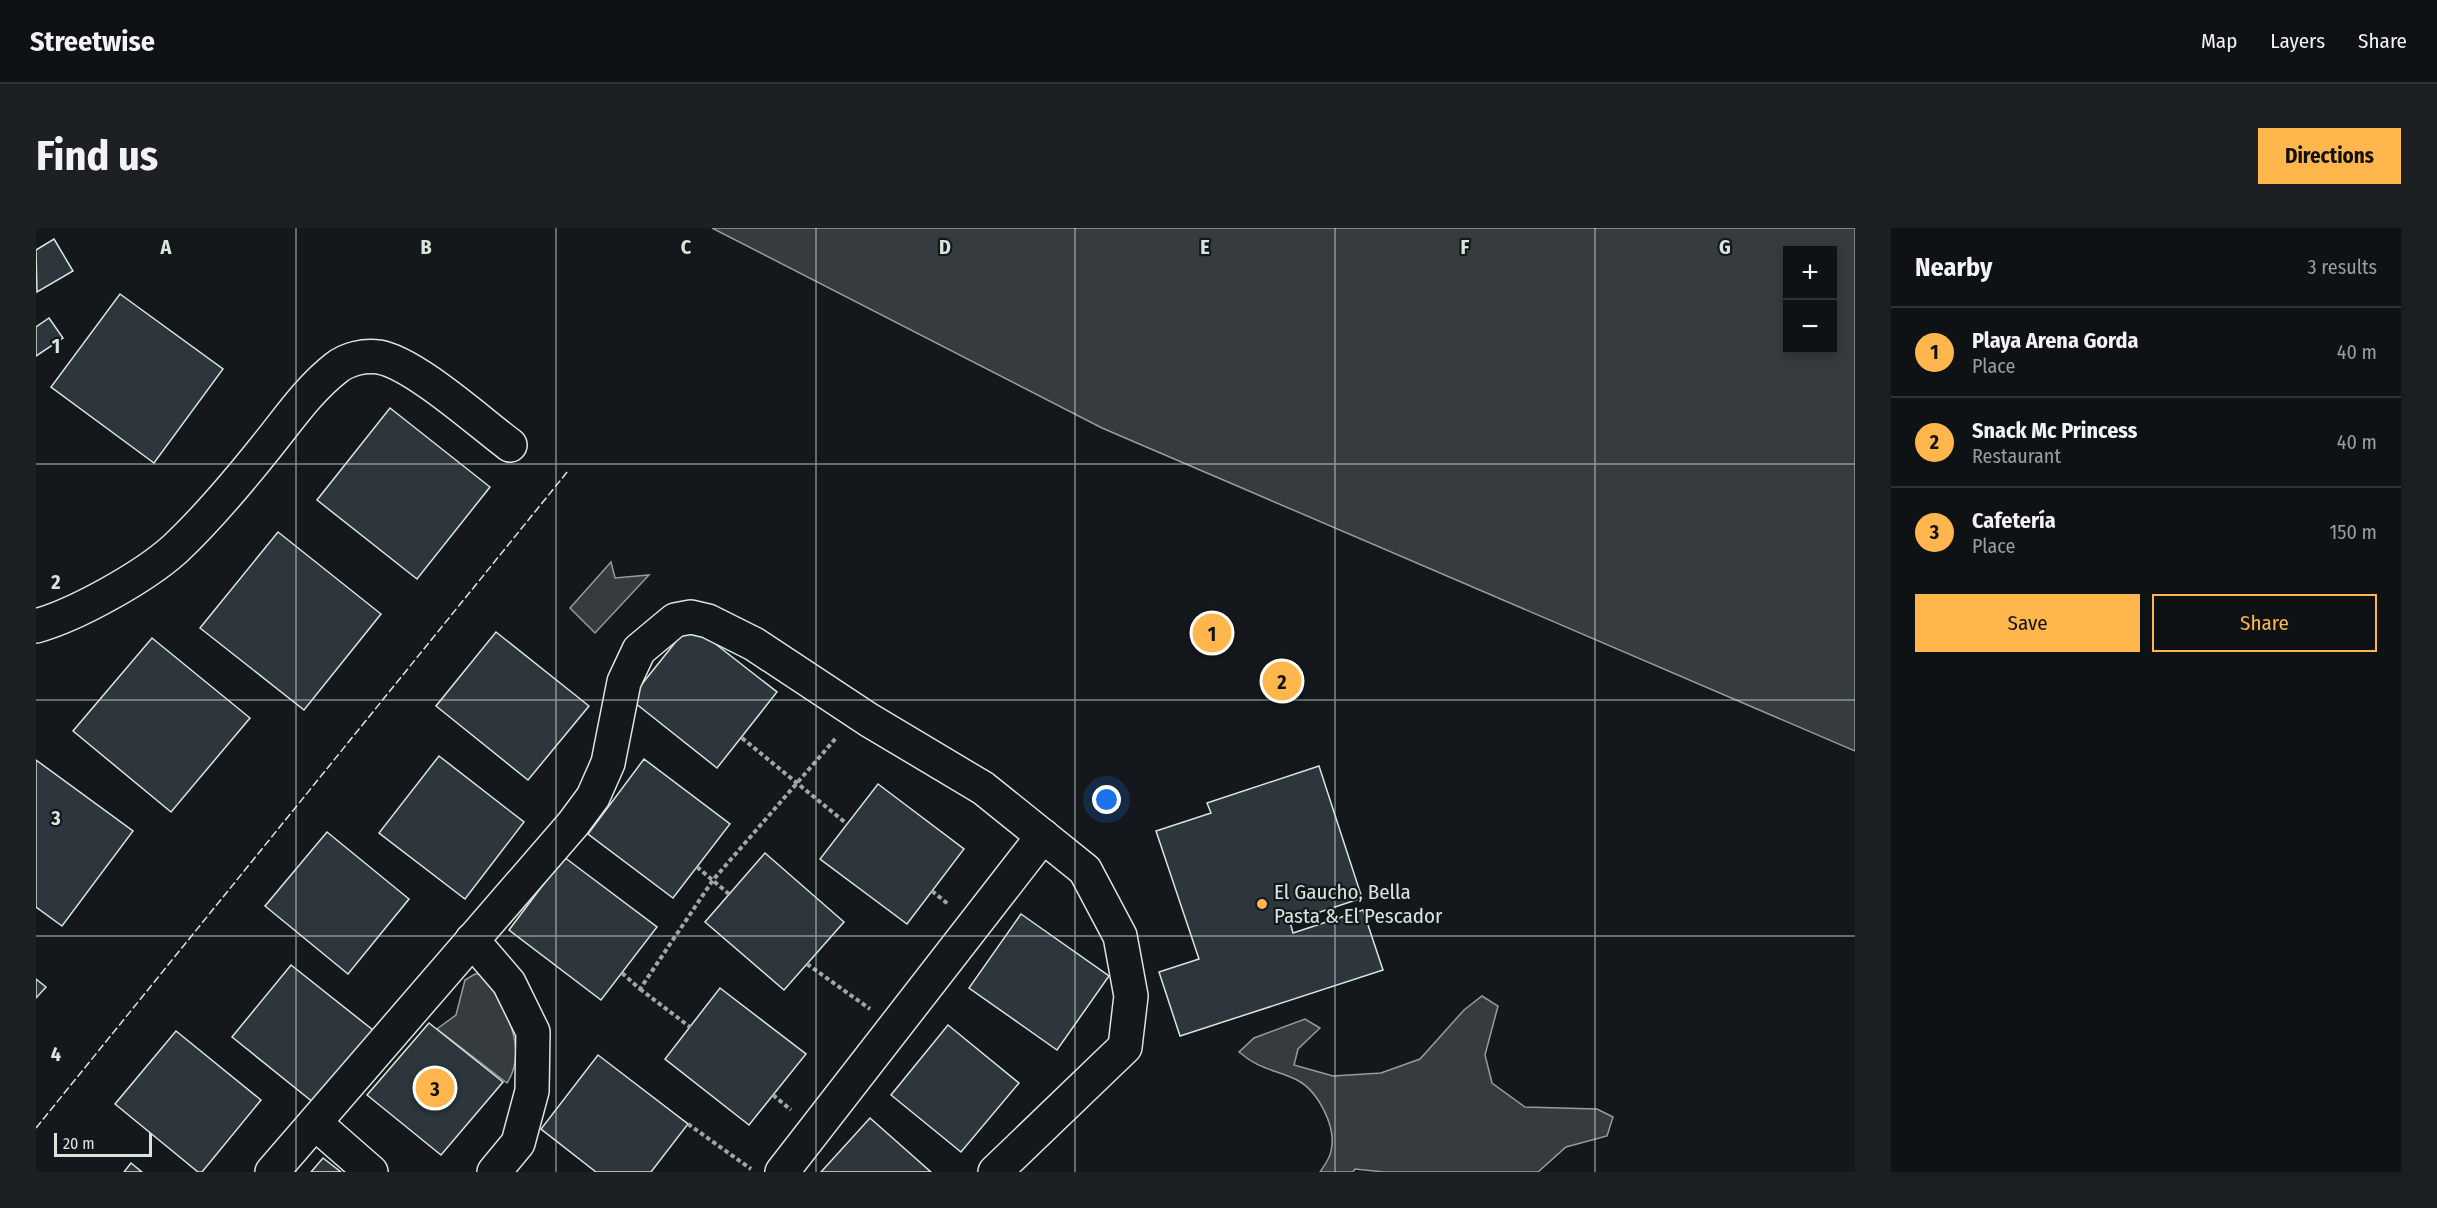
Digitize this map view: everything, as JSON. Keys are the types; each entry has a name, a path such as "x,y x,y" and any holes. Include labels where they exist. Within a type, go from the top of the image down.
{"lane":[{"path":"36,626 78,611 122,585 173,550 239,481 307,395 337,367 358,358 377,357 402,364 510,445"},
{"path":"272,1172 573,824 593,797 608,763 624,682 639,650 675,620 691,616 708,621 754,644 858,712 983,788 1085,870 1120,936 1131,996 1125,1047 995,1172"},
{"path":"782,1172 1043,836"},
{"path":"472,940 509,983 533,1032 532,1091 518,1143 494,1172"},
{"path":"315,1123 371,1172"}],"path":[{"path":"640,988 713,880 858,712"},
{"path":"742,738 847,824"},
{"path":"697,867 729,894"},
{"path":"622,973 690,1028"},
{"path":"688,1124 754,1172"}],"shaded area":[{"path":"712,228 1855,228 1855,751 1102,428"},
{"path":"611,562 615,578 649,575 595,633 570,608"},
{"path":"475,974 484,974 499,999 511,1027 516,1056 507,1083 437,1029 456,1015 465,980"},
{"path":"1482,996 1498,1006 1485,1055 1492,1083 1525,1107 1597,1109 1613,1117 1607,1136 1566,1147 1538,1172 1384,1172 1355,1169 1353,1172 1320,1172 1331,1151 1332,1142 1328,1121 1319,1101 1305,1085 1297,1080 1261,1066 1239,1052 1254,1038 1305,1019 1320,1028 1298,1049 1294,1065 1333,1076 1381,1073 1420,1059 1464,1010"}],"building":[{"path":"54,239 73,271 37,292 36,250"},
{"path":"120,294 223,369 154,463 51,387"},
{"path":"49,318 63,338 36,356 36,327"},
{"path":"390,408 490,487 417,579 317,500"},
{"path":"278,532 381,614 304,710 200,628"},
{"path":"690,624 777,692 717,768 630,699"},
{"path":"496,632 589,706 528,780 436,706"},
{"path":"152,638 250,718 171,812 73,731"},
{"path":"439,756 524,822 465,899 379,833"},
{"path":"644,759 730,824 673,898 588,834"},
{"path":"36,760 133,831 62,926 36,907"},
{"name":"El Gaucho, Bella Pasta & El Pescador","path":"1319,766 1362,898 1290,922 1293,933 1363,910 1383,970 1180,1036 1159,972 1199,959 1156,831 1211,813 1207,803"},
{"path":"878,784 964,849 907,924 820,859"},
{"path":"327,832 409,899 348,974 265,906"},
{"path":"765,853 844,922 784,990 705,922"},
{"path":"564,857 657,927 601,1000 509,930"},
{"path":"1021,914 1109,976 1057,1050 969,988"},
{"path":"291,965 378,1034 319,1107 232,1037"},
{"path":"36,979 46,987 36,998"},
{"path":"720,988 806,1054 749,1125 665,1059"},
{"path":"429,1023 503,1082 441,1155 367,1095"},
{"path":"948,1025 1019,1083 961,1152 891,1095"},
{"path":"176,1031 261,1100 202,1172 198,1172 115,1104"},
{"path":"598,1055 688,1124 651,1172 596,1172 541,1129"},
{"path":"870,1118 931,1172 821,1172"},
{"path":"323,1158 341,1172 311,1172"},
{"path":"131,1163 142,1172 124,1172"}],"fence":[{"path":"36,1128 568,471"}],"place":[{"name":"Playa Arena Gorda","path":"1212,633"},
{"name":"Snack Mc Princess","path":"1282,681"},
{"name":"El Gaucho, Bella Pasta & El Pescador","path":"1262,904"},
{"name":"Cafetería","path":"435,1088"}]}
